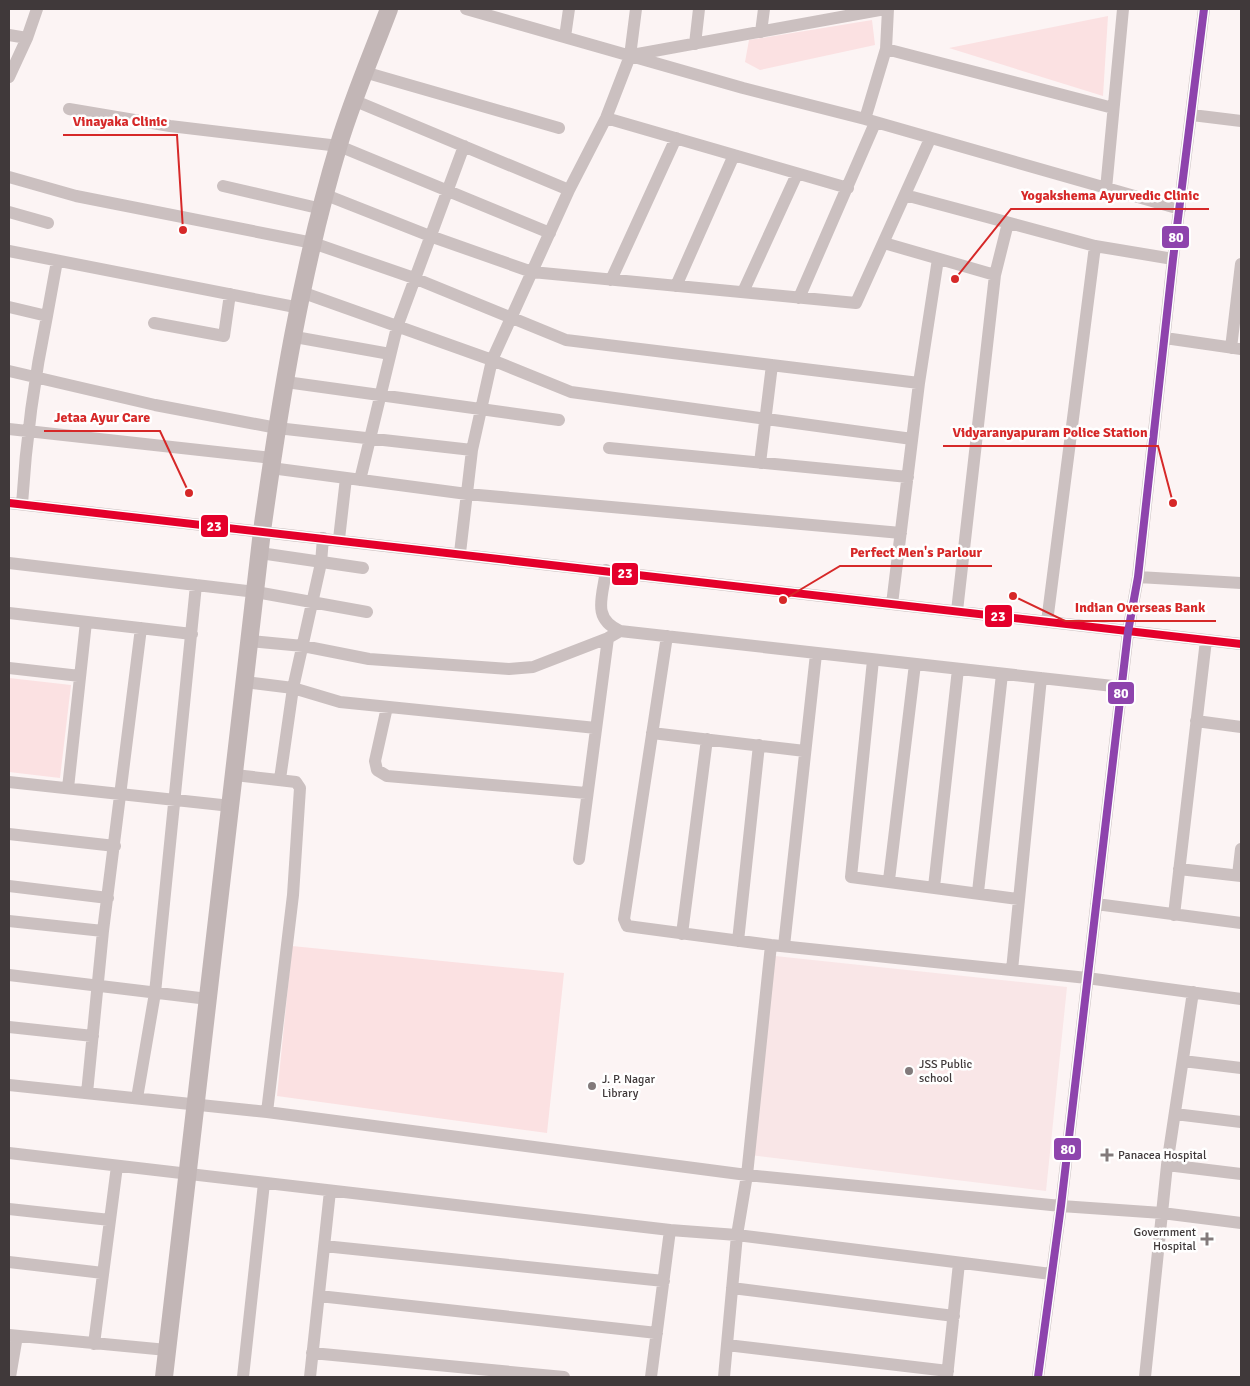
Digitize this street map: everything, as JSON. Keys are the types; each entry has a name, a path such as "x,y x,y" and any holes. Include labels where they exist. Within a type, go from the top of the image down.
{"street":[{"path":"9,78 27,38 36,9"},
{"path":"164,1377 186,1174 235,774 262,531 277,428 313,243 338,146 353,100 389,9"},
{"path":"466,9 1180,209"},
{"path":"565,37 569,9"},
{"path":"460,553 472,450 492,360 569,190 606,118 630,56 636,9"},
{"path":"695,44 699,9"},
{"path":"761,32 764,9"},
{"path":"630,56 761,32 833,14 886,9 886,49 870,121 848,188 799,298"},
{"path":"1106,189 1123,9"},
{"path":"1038,1377 1061,1206 1128,632 1138,577 1172,259 1180,209 1204,9"},
{"path":"9,35 27,38"},
{"path":"886,49 1114,108"},
{"path":"364,72 558,128"},
{"path":"353,100 569,190"},
{"path":"69,109 170,126 338,146 550,233"},
{"path":"1192,114 1241,121"},
{"path":"606,118 848,188"},
{"path":"611,280 676,138"},
{"path":"223,186 324,202 430,236 532,272 856,303 930,139"},
{"path":"360,480 368,439 398,327 414,278 464,146"},
{"path":"676,286 734,155"},
{"path":"744,292 797,174"},
{"path":"9,177 76,196 313,243 414,278 566,340 919,383"},
{"path":"905,196 1095,246 1172,259"},
{"path":"9,212 48,223"},
{"path":"957,611 995,275 1008,223"},
{"path":"884,243 995,275"},
{"path":"1047,622 1095,246"},
{"path":"9,251 230,294 302,300 398,327 492,360 572,392 912,439"},
{"path":"892,604 919,383 938,258"},
{"path":"22,504 27,431 34,378 57,261"},
{"path":"1165,338 1236,348 1241,264"},
{"path":"154,324 224,336 230,294"},
{"path":"9,307 47,316"},
{"path":"294,337 390,354"},
{"path":"760,463 767,419 772,365"},
{"path":"9,372 155,406 277,428 472,450"},
{"path":"286,382 559,420"},
{"path":"9,428 272,463 346,478 467,494 901,534"},
{"path":"609,448 908,477"},
{"path":"339,539 346,478"},
{"path":"9,503 339,539 1241,644"},
{"path":"280,779 293,688 321,563 323,538"},
{"path":"260,554 362,568"},
{"path":"9,563 256,592 312,604 367,612"},
{"path":"606,570 601,614 607,625 620,630 816,654 1122,687"},
{"path":"1138,577 1241,583"},
{"path":"137,1098 155,993 196,585"},
{"path":"9,613 192,634"},
{"path":"68,788 86,622"},
{"path":"87,1093 103,931 122,794 141,628"},
{"path":"250,641 303,646 370,659 524,669 608,638 620,630"},
{"path":"667,636 625,923 631,928 1087,978 1241,999"},
{"path":"579,859 586,793 608,638"},
{"path":"1174,915 1206,640"},
{"path":"724,1377 736,1235 747,1175 777,945 806,751 816,654"},
{"path":"873,660 851,876 1018,899"},
{"path":"889,880 915,664"},
{"path":"9,668 80,676"},
{"path":"934,887 958,669"},
{"path":"978,892 1002,674"},
{"path":"1012,970 1041,678"},
{"path":"245,682 293,688 340,702 596,728"},
{"path":"387,707 375,761 376,770 387,776 586,793"},
{"path":"1196,721 1241,727"},
{"path":"652,733 806,751"},
{"path":"682,934 707,739"},
{"path":"738,941 759,745"},
{"path":"235,774 296,782 300,788 293,896 267,1112"},
{"path":"9,782 231,806"},
{"path":"9,834 115,846"},
{"path":"1180,869 1239,875 1241,849"},
{"path":"9,886 108,898"},
{"path":"1096,904 1241,923"},
{"path":"9,921 103,931"},
{"path":"9,975 208,999"},
{"path":"1145,1377 1167,1165 1193,992"},
{"path":"9,1027 93,1036"},
{"path":"1183,1061 1241,1068"},
{"path":"9,1085 267,1112 747,1175 1241,1222"},
{"path":"1175,1114 1241,1122"},
{"path":"9,1153 670,1230 736,1235 1051,1274"},
{"path":"1167,1165 1241,1174"},
{"path":"94,1344 117,1166"},
{"path":"243,1377 264,1183"},
{"path":"310,1377 330,1191"},
{"path":"9,1209 110,1220"},
{"path":"651,1377 670,1230"},
{"path":"324,1246 664,1281"},
{"path":"9,1262 103,1273"},
{"path":"727,1345 948,1374 960,1263"},
{"path":"732,1288 954,1316"},
{"path":"319,1296 657,1333"},
{"path":"10,1377 13,1335 167,1350"},
{"path":"312,1353 564,1377"}],"shaded area":[{"path":"1108,16 1103,96 949,48"},
{"path":"872,20 875,45 760,70 745,62 749,40"},
{"path":"9,678 71,685 60,778 9,772"},
{"path":"292,946 564,973 547,1133 277,1096"},
{"name":"JSS Public school","path":"775,956 1067,987 1046,1191 750,1155"}],"transit line":[{"name":"80","path":"1038,1377 1061,1206 1128,632 1138,577 1173,259 1204,9"},
{"name":"23","path":"9,503 1241,644"}],"place":[{"name":"Vinayaka Clinic","path":"183,230"},
{"name":"Yogakshema Ayurvedic Clinic","path":"955,279"},
{"name":"Jetaa Ayur Care","path":"189,493"},
{"name":"Vidyaranyapuram Police Station","path":"1173,503"},
{"name":"Indian Overseas Bank","path":"1013,596"},
{"name":"Perfect Men's Parlour","path":"783,600"},
{"name":"JSS Public school","path":"909,1071"},
{"name":"J. P. Nagar Library","path":"592,1086"},
{"name":"Panacea Hospital","path":"1107,1155"},
{"name":"Government Hospital","path":"1207,1239"}]}
